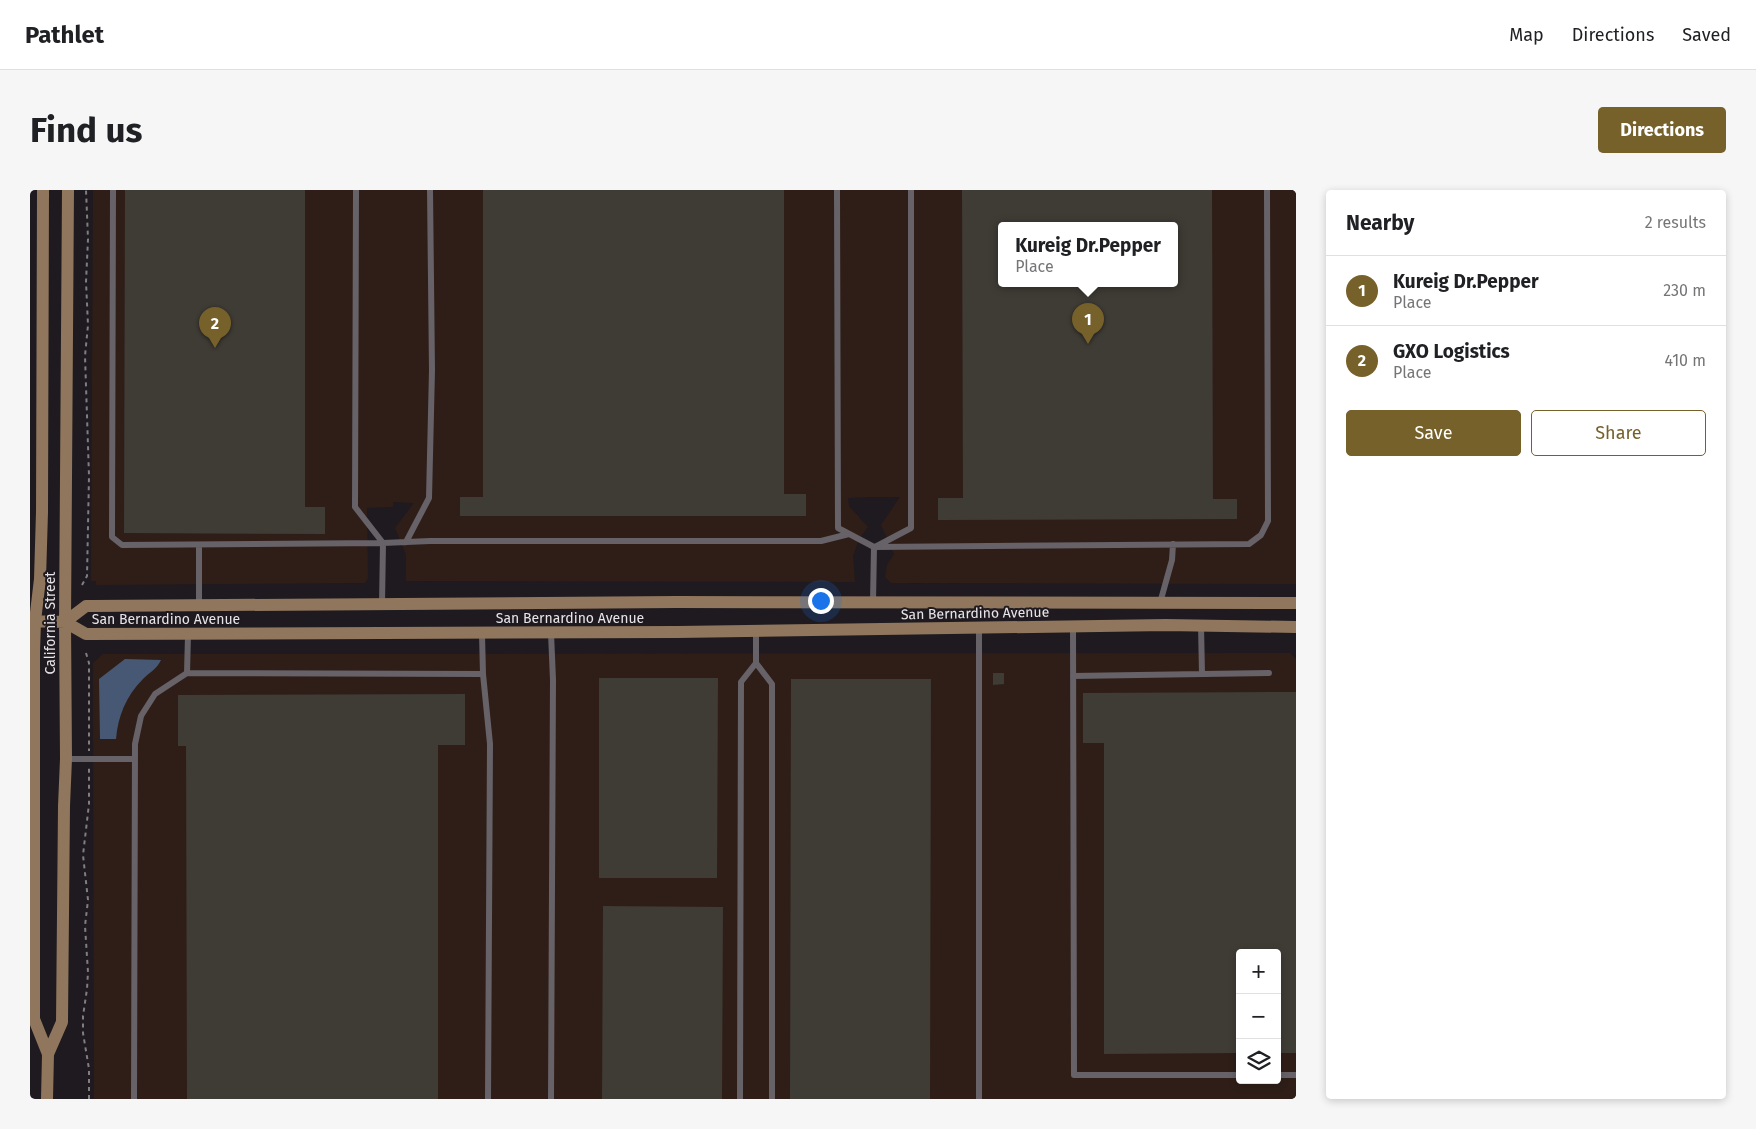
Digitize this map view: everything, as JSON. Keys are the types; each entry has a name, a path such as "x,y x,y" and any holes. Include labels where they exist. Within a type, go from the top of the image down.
{"main road":[{"name":"California Street","path":"44,190 42,512 40,579 32,621 34,1019 48,1054"},
{"name":"California Street","path":"47,1099 48,1054 62,1022 66,759 68,190"},
{"name":"San Bernardino Avenue","path":"1296,604 667,602 86,606 65,622 86,634 188,635 482,634 1073,626 1296,627"},
{"path":"32,621 65,622"}],"lane":[{"path":"113,190 112,537 122,545 822,541 849,534"},
{"path":"356,190 355,507 382,543 382,604"},
{"path":"406,542 430,498 432,370 430,190"},
{"path":"838,190 838,528 874,547 1249,544 1261,535 1268,521 1267,190"},
{"path":"874,547 911,528 912,190"},
{"path":"1160,604 1172,560 1173,544"},
{"path":"199,545 199,605"},
{"path":"873,602 874,547"},
{"path":"1073,626 1074,1075 1236,1075"},
{"path":"1202,626 1202,674"},
{"path":"979,628 979,1099"},
{"path":"756,631 756,663 772,684 772,1099"},
{"path":"551,633 553,680 551,1099"},
{"path":"482,634 483,674 490,744 488,1099"},
{"path":"187,674 188,635"},
{"path":"740,1099 741,682 756,663"},
{"path":"1073,676 1269,673"},
{"path":"134,1099 135,744 142,716 155,694 187,674 483,674"},
{"path":"66,759 135,759"},
{"path":"1281,1075 1296,1075"}],"path":[{"path":"82,585 87,576 89,476 85,356 88,325 86,190"},
{"path":"86,653 89,663 89,804 83,855 88,900 85,926 88,972 83,1016 83,1041 89,1069 89,1099"}],"shaded area":[{"path":"93,190 1296,190 1296,584 891,583 885,577 887,565 894,554 881,525 900,497 848,498 849,506 868,527 859,539 853,556 855,582 406,581 406,555 395,528 414,503 393,502 393,507 367,508 368,578 365,583 96,585 96,581 91,581"},
{"path":"1290,653 1296,659 1296,1099 94,1099 93,663 103,654"}],"water":[{"path":"125,659 161,660 137,686 128,699 121,714 116,739 100,739 99,679"}],"building":[{"path":"125,190 305,190 305,507 325,507 325,534 124,533"},
{"path":"483,190 784,190 784,494 806,494 806,516 460,516 460,497 483,497"},
{"path":"962,190 1212,190 1213,499 1237,499 1237,519 938,520 938,498 963,498"},
{"path":"993,673 1004,673 1004,684 993,685"},
{"path":"599,678 718,678 717,878 599,878"},
{"path":"791,679 931,679 930,1099 790,1099"},
{"path":"1296,692 1296,1053 1281,1053 1281,949 1236,949 1236,1053 1104,1054 1104,743 1083,743 1083,693"},
{"path":"465,694 465,745 438,745 438,1099 187,1099 186,746 178,746 178,695"},
{"path":"603,906 723,907 722,1099 602,1099"}],"place":[{"name":"Kureig Dr.Pepper","path":"1088,344"},
{"name":"GXO Logistics","path":"215,348"}]}
